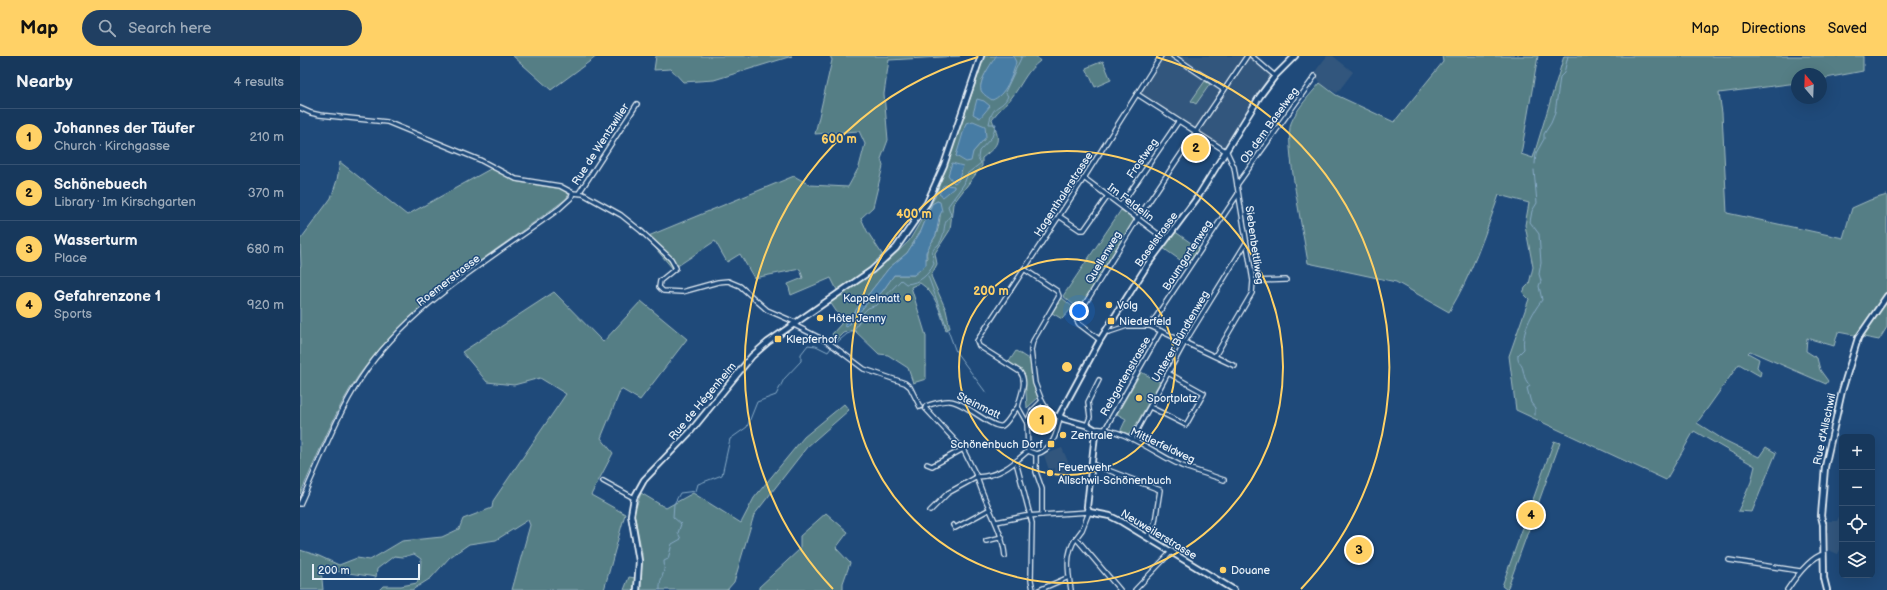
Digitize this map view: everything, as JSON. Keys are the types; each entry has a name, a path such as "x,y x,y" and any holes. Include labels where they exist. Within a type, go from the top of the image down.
{"street":[{"name":"Rue de Hégenheim","path":"638,590 639,561 631,515 634,498 644,480 690,432 752,356 872,270 896,248 927,203 944,165 981,56"},
{"name":"Hagenthalerstrasse","path":"1018,407 1024,383 1023,376 1020,372 979,346 977,341 1084,178 1161,56"},
{"path":"1173,56 1224,90"},
{"name":"Quellenweg","path":"1100,340 1079,324 1077,321 1078,315 1138,218 1247,56"},
{"path":"1252,56 1275,76"},
{"name":"Baselstrasse","path":"1060,417 1061,411 1105,331 1148,264 1197,198 1227,152 1260,96 1275,76 1295,56"},
{"name":"Ob dem Baselweg","path":"1237,185 1315,76"},
{"path":"1137,94 1178,122 1196,131 1227,152"},
{"name":"Rue de Wentzwiller","path":"579,193 637,104"},
{"path":"300,108 311,114 375,120 391,124 480,160 516,179 560,186 573,193 579,193 621,215 671,259 676,268 660,281 660,287 663,291 682,292 718,282 728,282 740,286 766,309 786,318 828,342 864,369 905,383 910,387 920,407"},
{"name":"Frostweg","path":"1121,205 1178,122"},
{"name":"Siebenbettliweg","path":"1215,356 1252,295 1253,281 1234,167 1227,152"},
{"name":"Im Feldelin","path":"1084,178 1166,240"},
{"name":"Roemerstrasse","path":"300,504 350,398 369,367 412,320 467,275 564,205 571,198 573,193"},
{"name":"Baumgartenweg","path":"1150,326 1239,193"},
{"path":"1059,216 1080,230 1084,230 1108,196"},
{"name":"Unterer Bündtenweg","path":"1132,439 1185,342 1246,243"},
{"path":"1024,269 1057,291 1059,296 1033,341 1031,350 1035,383 1042,401 1048,413 1087,425 1094,429 1095,434 1087,507 1089,512 1082,530 1069,550 1068,577 1071,590"},
{"path":"1253,281 1286,280"},
{"name":"Rue d'Allschwil","path":"1827,590 1824,578 1825,554 1822,512 1825,467 1842,391 1854,351 1866,324 1887,296"},
{"path":"786,318 788,329"},
{"path":"1105,331 1109,332 1127,326 1150,326 1235,366"},
{"name":"Rebgartenstrasse","path":"1105,429 1161,331"},
{"path":"1150,407 1186,425 1204,393 1168,373"},
{"path":"1087,425 1090,417 1088,402 1099,380"},
{"name":"Steinmatt","path":"963,449 925,408 926,406 942,401 957,402 970,408 992,424 998,426 1004,424 1018,407"},
{"path":"930,511 948,493 977,477 990,476 999,473 1016,462 1028,451 1027,423 1032,411 1042,401"},
{"path":"1018,407 1027,423"},
{"path":"1028,451 1036,454 1044,451 1053,441 1060,417"},
{"name":"Mittlerfeldweg","path":"1094,429 1105,429 1132,439 1182,466 1224,480"},
{"path":"927,464 932,466 963,449 977,477 980,488 1002,537 1005,556"},
{"path":"1036,454 1036,472 1042,489 1042,515"},
{"path":"1016,462 1032,523 1031,580 1033,590"},
{"path":"1092,464 1160,490 1155,522 1147,537"},
{"path":"603,481 634,498"},
{"path":"953,524 955,528 990,510"},
{"path":"996,522 1030,516 1089,512"},
{"name":"Neuweilerstrasse","path":"1089,512 1114,518 1234,590"},
{"path":"986,541 1002,537"},
{"path":"1076,538 1120,590"},
{"path":"1135,590 1172,552"},
{"path":"1788,590 1800,571 1825,554"},
{"path":"1729,560 1800,571"},
{"path":"1039,590 1068,577"}],"shaded area":[{"path":"996,56 1013,56 1016,62 1011,79 1005,90 997,98 992,100 982,92 981,84"},
{"path":"1161,56 1252,56 1277,76 1230,150 1178,122 1137,94"},
{"path":"1327,56 1333,56 1353,72 1337,93 1322,85 1314,73"},
{"path":"977,99 984,101 990,106 980,118 973,114"},
{"path":"973,121 985,126 986,137 973,152 971,161 966,162 956,156 966,123"},
{"path":"952,163 963,166 958,181 954,183 948,175"},
{"path":"943,186 954,186 954,188 943,197 939,194"},
{"path":"937,201 940,202 942,211 939,217 936,235 926,252 926,265 914,275 894,275 882,292 873,300 868,302 847,327 845,326 845,324 889,268 907,253 921,231 932,204"},
{"path":"1062,448 1069,464 1069,475 1055,477 1055,468 1049,470 1044,455"},
{"path":"1839,517 1838,554 1821,547 1821,521 1837,521"}],"green space":[{"path":"513,56 597,56 551,90"},
{"path":"656,56 792,56 714,80 683,82 671,69 654,70"},
{"path":"830,56 960,56 889,60 884,94 888,140 881,159 883,166 873,207 861,218 867,231 887,262 909,241 935,197 979,73 982,59 978,56 997,56 983,78 981,83 982,92 1014,58 1013,56 1036,56 1040,61 1029,72 1013,97 992,119 997,137 996,145 982,158 982,166 953,204 950,230 935,253 937,264 931,276 946,310 950,328 946,330 937,304 930,292 920,283 911,287 926,336 926,379 913,383 908,368 888,355 879,354 854,330 843,333 836,340 832,334 841,324 842,320 830,302 840,296 831,278 791,295 788,284 803,278 800,269 754,278 740,254 727,262 715,241 673,269 646,237 794,176 810,185 848,187 859,167 865,144 859,131 815,134 832,60","holes":["986,137 971,156 956,156 958,150","938,201 940,207 939,222 936,235 928,248 927,258 914,275 894,275 882,292 873,300 868,302 850,324 845,324 889,268 907,253 921,231 932,204"]},
{"path":"1442,56 1538,56 1521,154 1533,158 1564,56 1863,56 1863,71 1827,78 1827,68 1791,68 1791,84 1719,93 1722,113 1727,213 1843,238 1852,208 1870,200 1887,195 1887,327 1879,340 1838,332 1834,346 1807,338 1806,351 1817,358 1820,370 1828,381 1826,384 1750,351 1748,353 1759,359 1757,367 1761,372 1760,376 1739,364 1697,423 1724,440 1759,457 1766,447 1776,453 1752,512 1738,511 1751,482 1755,466 1694,431 1666,480 1516,410 1509,356 1529,299 1523,293 1529,284 1533,267 1525,225 1529,203 1499,195 1471,269 1449,312 1396,282 1308,263 1295,190 1290,149 1291,123 1297,112 1320,83 1336,95 1394,122 1443,62"},
{"path":"1103,61 1111,80 1095,87 1086,68"},
{"path":"1205,81 1210,84 1196,104 1191,101"},
{"path":"340,162 407,215 492,168 518,182 562,189 569,194 566,199 483,259 429,301 380,348 350,388 327,433 300,494 300,240 331,198 337,180"},
{"path":"1121,210 1133,218 1134,223 1080,310 1063,296"},
{"path":"1174,231 1201,250 1190,267 1163,248"},
{"path":"554,292 603,342 641,301 687,339 640,400 621,389 601,438 613,453 591,495 625,514 604,590 512,590 530,525 528,520 496,540 469,544 450,557 431,578 412,590 379,590 383,586 401,586 417,583 420,574 421,559 414,554 403,557 394,556 377,569 376,577 321,569 323,590 300,590 300,550 319,556 339,565 357,558 370,560 402,541 442,537 459,529 463,519 492,508 493,501 566,394 540,378 514,385 487,382 462,352"},
{"path":"1062,298 1073,307 1062,319 1052,313"},
{"path":"1016,351 1030,360 1033,384 1038,398 1027,408 1025,375 1008,363"},
{"name":"Sportplatz","path":"1141,372 1160,382 1132,432 1128,434 1120,432 1126,419 1117,414"},
{"path":"844,404 849,410 807,447 754,515 734,582 727,590 641,590 642,553 634,513 641,493 666,508 693,493 741,523 754,498 804,437"},
{"path":"1554,441 1560,443 1507,590 1502,586"},
{"path":"826,513 848,532 836,548 850,563 843,583 843,590 759,590 759,587 800,549 800,536"},
{"path":"629,577 635,578 633,590 624,590"}],"waterway":[{"path":"835,344 847,334 852,332 858,324 861,315 868,308 877,305 901,280 906,284 915,282 923,278 932,268 934,264 932,253 933,250 940,242 945,224 951,215 948,206 964,184 968,173 981,163 978,158 979,151 992,137 996,124 989,124 991,117 995,109 1006,100 1008,96 1005,92 1022,56"},
{"path":"1535,164 1536,153 1544,139 1544,134 1555,113 1560,77 1564,73 1568,56"},
{"path":"1534,170 1537,203 1532,211 1530,222 1539,234 1541,263 1539,274 1541,281 1539,286 1542,300 1528,323 1524,336 1524,349 1518,355 1518,358 1525,378 1530,386 1527,388 1531,403 1535,408 1535,415"},
{"path":"928,276 956,352 987,394"},
{"path":"660,590 660,582 664,570 664,561 668,559 672,544 681,539 678,533 681,524 673,517 674,504 680,493 696,491 698,484 722,475 730,439 747,427 757,402 776,395 784,379 801,361 801,354 808,345 816,346 828,352 831,348"}],"place":[{"name":"Schönebuech","path":"1196,148"},
{"name":"Kappelmatt","path":"908,298"},
{"name":"Volg","path":"1109,305"},
{"name":"Hôtel Jenny","path":"820,318"},
{"name":"Niederfeld","path":"1111,321"},
{"name":"Klepferhof","path":"778,339"},
{"name":"Sportplatz","path":"1139,398"},
{"name":"Johannes der Täufer","path":"1042,420"},
{"name":"Zentrale","path":"1063,435"},
{"name":"Schönenbuch Dorf","path":"1051,444"},
{"name":"Feuerwehr Allschwil-Schönenbuch","path":"1050,473"},
{"name":"Gefahrenzone 1","path":"1531,515"},
{"name":"Wasserturm","path":"1359,550"},
{"name":"Douane","path":"1223,570"}]}
